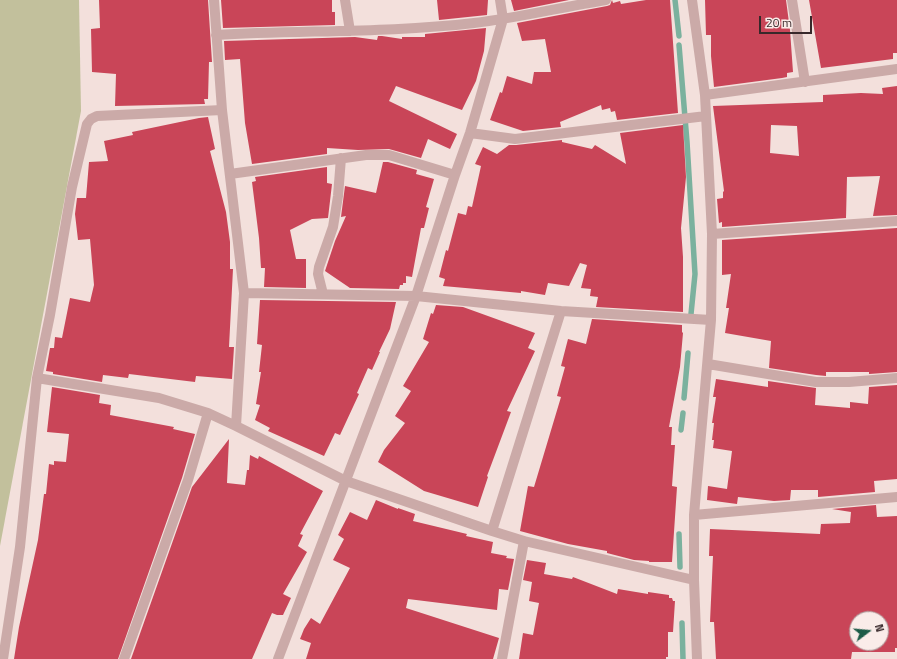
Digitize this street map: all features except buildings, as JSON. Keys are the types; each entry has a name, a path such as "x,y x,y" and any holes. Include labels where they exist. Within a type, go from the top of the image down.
{"street":[{"path":"214,0 222,110 244,293 236,426"},
{"path":"346,0 350,31"},
{"path":"278,659 416,296 470,133 503,19 500,0"},
{"path":"216,35 434,27 503,19 606,0"},
{"path":"692,0 705,95 712,234 711,320 694,515 694,580 697,659"},
{"path":"792,0 805,82"},
{"path":"705,95 897,69"},
{"path":"3,659 20,547 37,378 53,302 72,187 86,124 97,116 222,110"},
{"path":"470,133 515,139 706,116"},
{"path":"230,174 366,155 389,156 455,175"},
{"path":"323,294 318,274 333,227 338,196 341,158"},
{"path":"712,234 897,221"},
{"path":"244,293 416,296 561,311 711,320"},
{"path":"492,531 561,311"},
{"path":"708,364 816,382 849,382 897,378"},
{"path":"37,378 159,398 208,413 346,481 524,541 694,580"},
{"path":"124,659 188,480 208,413"},
{"path":"694,515 897,497"},
{"path":"502,659 524,541"}],"shaded area":[{"path":"0,0 79,0 81,111 0,546"}],"waterway":[{"path":"675,0 679,36"},
{"path":"679,45 687,142 695,274 691,314"},
{"path":"684,398 688,353"},
{"path":"681,430 683,413"},
{"path":"679,534 680,567"},
{"path":"682,623 683,659"}]}
